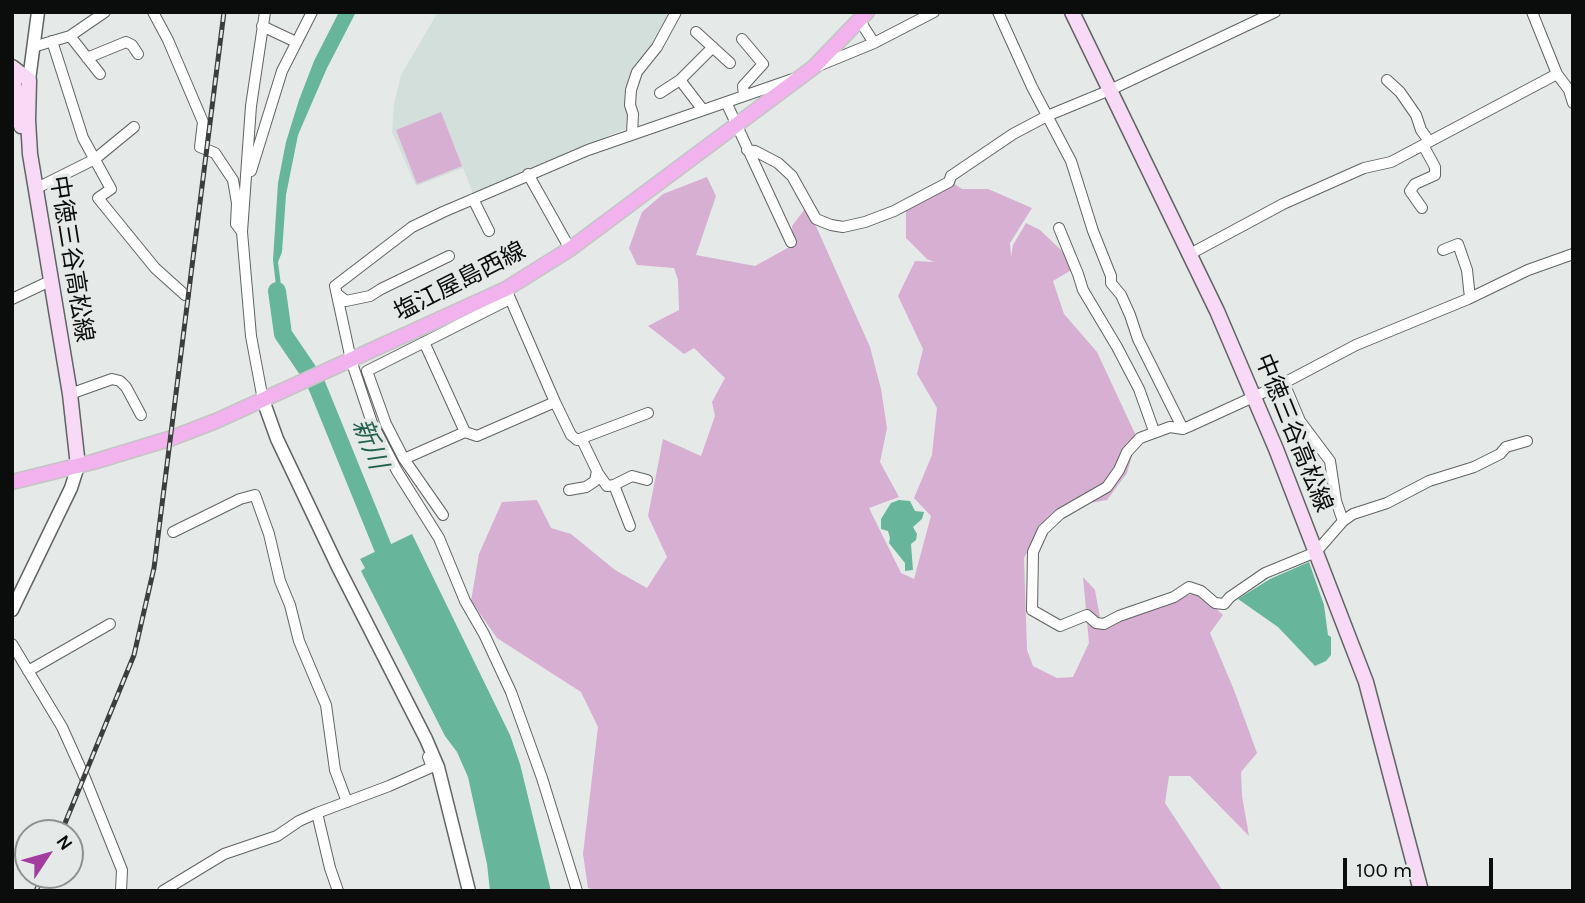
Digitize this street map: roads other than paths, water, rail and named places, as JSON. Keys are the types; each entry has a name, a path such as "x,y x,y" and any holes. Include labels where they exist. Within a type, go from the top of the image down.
{"main road":[{"name":"中徳三谷高松線","path":"1072,12 1190,254 1254,396 1366,682 1422,891"},
{"name":"塩江屋島西線","path":"12,482 172,438 508,294 809,71 864,17"},
{"path":"12,69 29,80"},
{"path":"12,69 22,127 30,154"},
{"name":"中徳三谷高松線","path":"29,80 30,154 70,394 78,466"}],"street":[{"path":"29,80 38,12"},
{"path":"33,47 70,36 104,12"},
{"path":"152,12 186,79 203,122 200,147 215,153 233,180 237,203 236,224 242,232"},
{"path":"265,12 251,106 242,232 251,336 277,439 338,568 416,719 445,787 469,891"},
{"path":"247,183 273,97 312,12"},
{"path":"632,134 631,90 637,72 657,47 676,12"},
{"path":"577,891 542,778 511,692 465,601 439,538 385,450 347,361 335,286 412,227 473,199 528,174 632,134 809,71 874,43 934,12"},
{"path":"998,12 1071,161 1093,231 1111,276 1111,284 1126,305 1138,339 1182,429"},
{"path":"747,150 755,151 778,163 792,176 816,219 844,227 865,222 894,211 949,182 951,176 1002,141 1047,116 1110,90 1275,12"},
{"path":"1532,12 1556,74 1569,90 1573,103"},
{"path":"864,17 874,43"},
{"path":"262,26 296,42"},
{"path":"696,32 730,63"},
{"path":"70,36 100,74"},
{"path":"742,39 763,64 743,86 744,96"},
{"path":"52,41 83,138 111,188 98,198 155,268 185,295"},
{"path":"87,58 126,42 132,45 138,54"},
{"path":"660,93 680,80 713,47"},
{"path":"1190,254 1283,204 1364,168 1391,162 1556,74"},
{"path":"680,80 703,110"},
{"path":"1387,80 1400,92 1416,115 1435,167 1435,175 1415,184 1410,191 1422,208"},
{"path":"726,102 791,242"},
{"path":"35,189 95,159 134,127"},
{"path":"528,174 570,249"},
{"path":"473,199 489,231"},
{"path":"1059,228 1083,290 1139,389 1154,431"},
{"path":"1443,250 1458,244 1467,270 1470,298"},
{"path":"1527,441 1506,447 1500,454 1474,467 1429,481 1387,503 1353,514 1343,521 1316,552 1265,573 1224,604 1215,603 1189,587 1174,597 1104,624 1096,623 1087,615 1060,626 1032,610 1033,552 1043,530 1060,514 1107,487 1127,452 1140,438 1170,427 1182,429 1284,383 1356,345 1470,298 1528,270 1573,254"},
{"path":"337,294 346,301 370,296 449,256"},
{"path":"12,299 50,281"},
{"path":"443,515 404,459 386,424 367,371 508,294 571,435 582,440 648,413"},
{"path":"424,342 465,432"},
{"path":"70,394 112,379 120,381 141,415"},
{"path":"1284,383 1300,421 1330,461 1332,483 1343,521"},
{"path":"404,459 465,432 477,436 555,402"},
{"path":"582,440 607,486 632,476 647,480"},
{"path":"12,610 71,488 78,466"},
{"path":"569,490 586,487 595,481 597,471"},
{"path":"614,485 630,526"},
{"path":"173,533 240,499 255,495 270,534 280,581 290,605 299,641 326,705 335,770 347,802"},
{"path":"28,671 110,624"},
{"path":"12,644 62,727 122,870 121,891"},
{"path":"163,891 224,855 277,836 299,821 432,767 413,725 416,719"},
{"path":"317,813 338,891"}],"waterway":[{"name":"新川","path":"277,291 283,334 315,381 383,548 395,569"}],"railway":[{"path":"67,819 134,655 154,568 224,12"}]}
